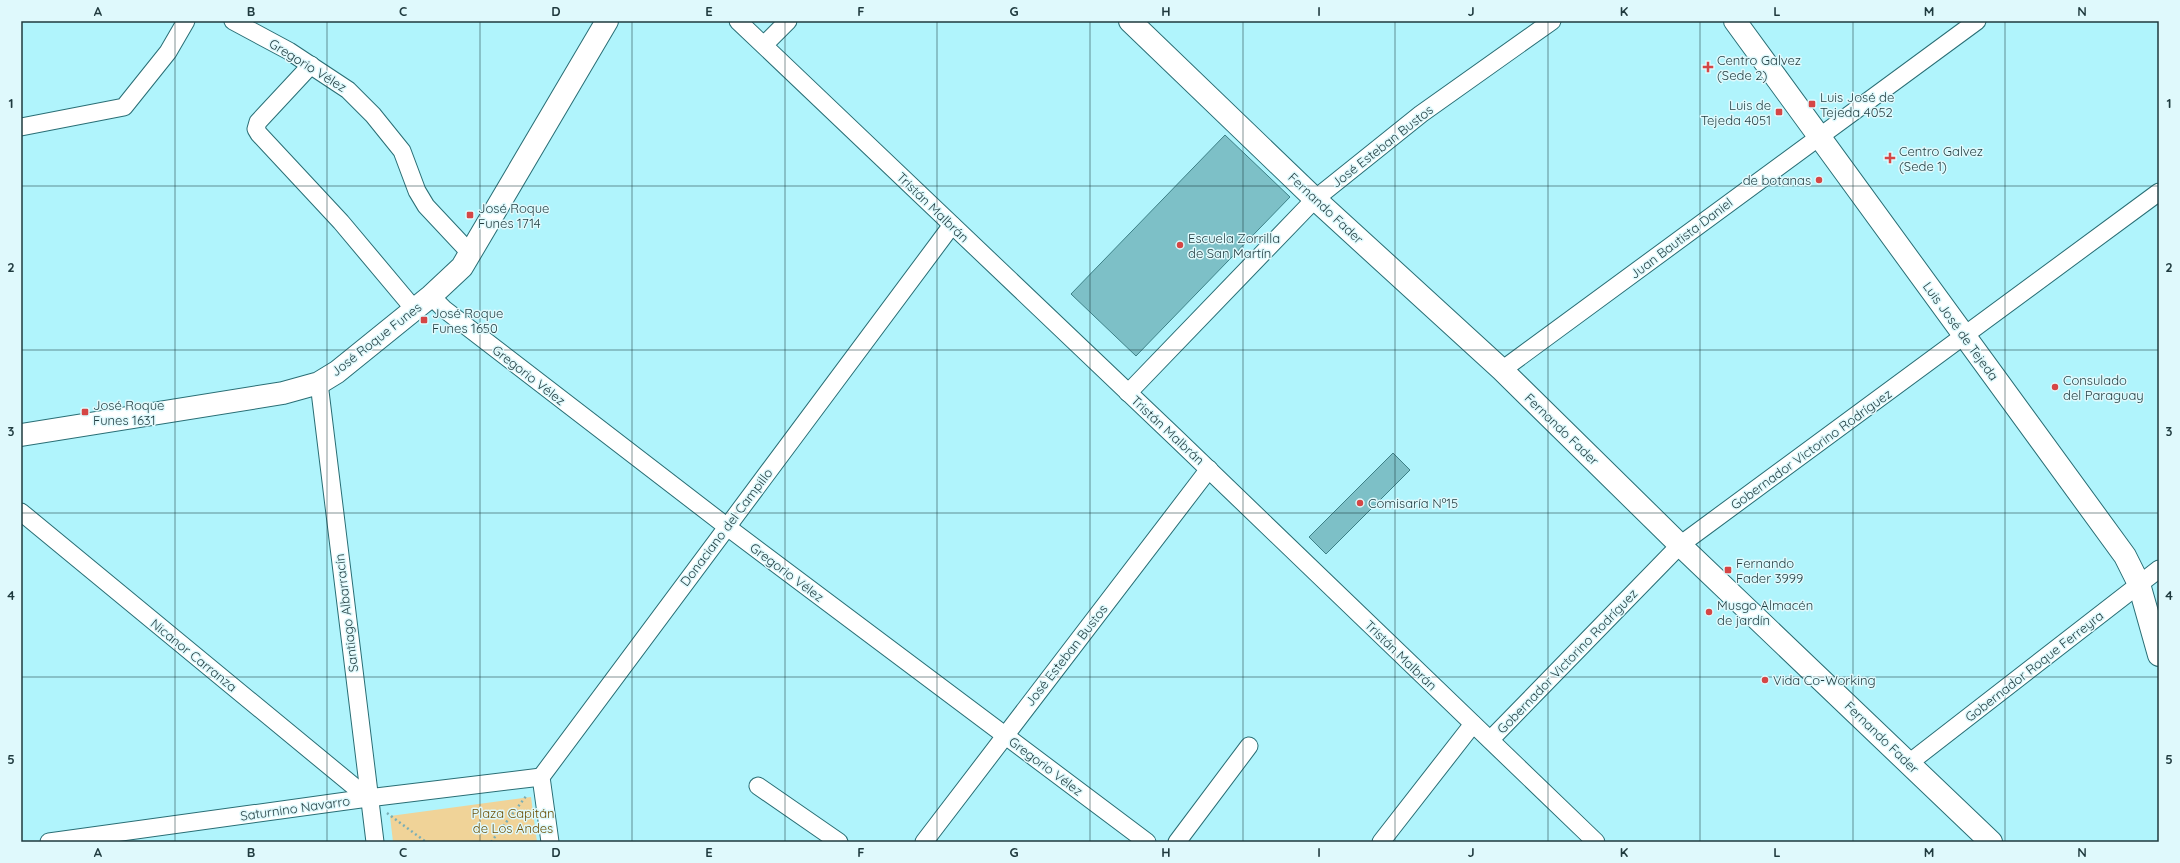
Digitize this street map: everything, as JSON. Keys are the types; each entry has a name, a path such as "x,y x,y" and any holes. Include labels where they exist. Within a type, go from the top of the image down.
{"main road":[{"name":"José Roque Funes","path":"21,435 283,393 319,383 337,372 455,276 471,254 607,21"},
{"name":"Luis José de Tejeda","path":"1735,21 2125,556 2139,584 2159,655"},
{"name":"Fernando Fader","path":"1133,22 1315,199 1502,370 1680,545 1991,842"}],"street":[{"path":"21,127 111,111 124,107 132,99 168,52 186,21"},
{"name":"Gregorio Vélez","path":"232,21 289,51 348,90 373,115 402,151 417,191 426,206 471,254"},
{"name":"Tristán Malbrán","path":"738,21 1473,724 1491,739 1596,842"},
{"path":"764,45 788,21"},
{"name":"José Esteban Bustos","path":"1128,393 1315,199 1421,114 1552,21"},
{"name":"Juan Bautista Daniel","path":"1502,370 1977,21"},
{"name":"Gregorio Vélez","path":"311,65 258,122 256,129 341,222 423,303 444,309 726,526 1147,842"},
{"name":"Gobernador Victorino Rodríguez","path":"1491,739 1680,545 1966,336 2159,192"},
{"name":"Donaciano del Campillo","path":"541,777 726,526 952,225"},
{"name":"Santiago Albarracín","path":"319,383 374,842"},
{"name":"José Esteban Bustos","path":"924,842 1209,470"},
{"name":"Nicanor Carranza","path":"21,512 368,798"},
{"name":"Gobernador Roque Ferreyra","path":"1909,763 2159,569"},
{"path":"1381,842 1473,724"},
{"path":"1177,842 1249,746"},
{"path":"541,777 550,842"},
{"name":"Saturnino Navarro","path":"49,842 368,798 541,777"},
{"path":"758,786 839,842"}],"path":[{"path":"491,842 541,777"},
{"path":"368,798 426,842"}],"green space":[{"name":"Plaza Capitán de Los Andes","path":"531,797 537,842 393,842 390,816"}],"building":[{"name":"Escuela Zorrilla de San Martín","path":"1225,135 1290,197 1136,356 1071,294"},
{"name":"Comisaría Nº15","path":"1393,453 1410,470 1326,554 1309,537"}],"place":[{"name":"Centro Galvez (Sede 2)","path":"1708,67"},
{"name":"Luis José de Tejeda 4052","path":"1812,104"},
{"name":"Luis de Tejeda 4051","path":"1779,112"},
{"name":"Centro Galvez (Sede 1)","path":"1890,158"},
{"name":"de botanas","path":"1819,180"},
{"name":"José Roque Funes 1714","path":"470,215"},
{"name":"Escuela Zorrilla de San Martín","path":"1180,245"},
{"name":"José Roque Funes 1650","path":"424,320"},
{"name":"Consulado del Paraguay","path":"2055,387"},
{"name":"José Roque Funes 1631","path":"85,412"},
{"name":"Comisaría Nº15","path":"1360,503"},
{"name":"Fernando Fader 3999","path":"1728,570"},
{"name":"Musgo Almacén de jardín","path":"1709,612"},
{"name":"Vida Co-Working","path":"1765,680"}]}
